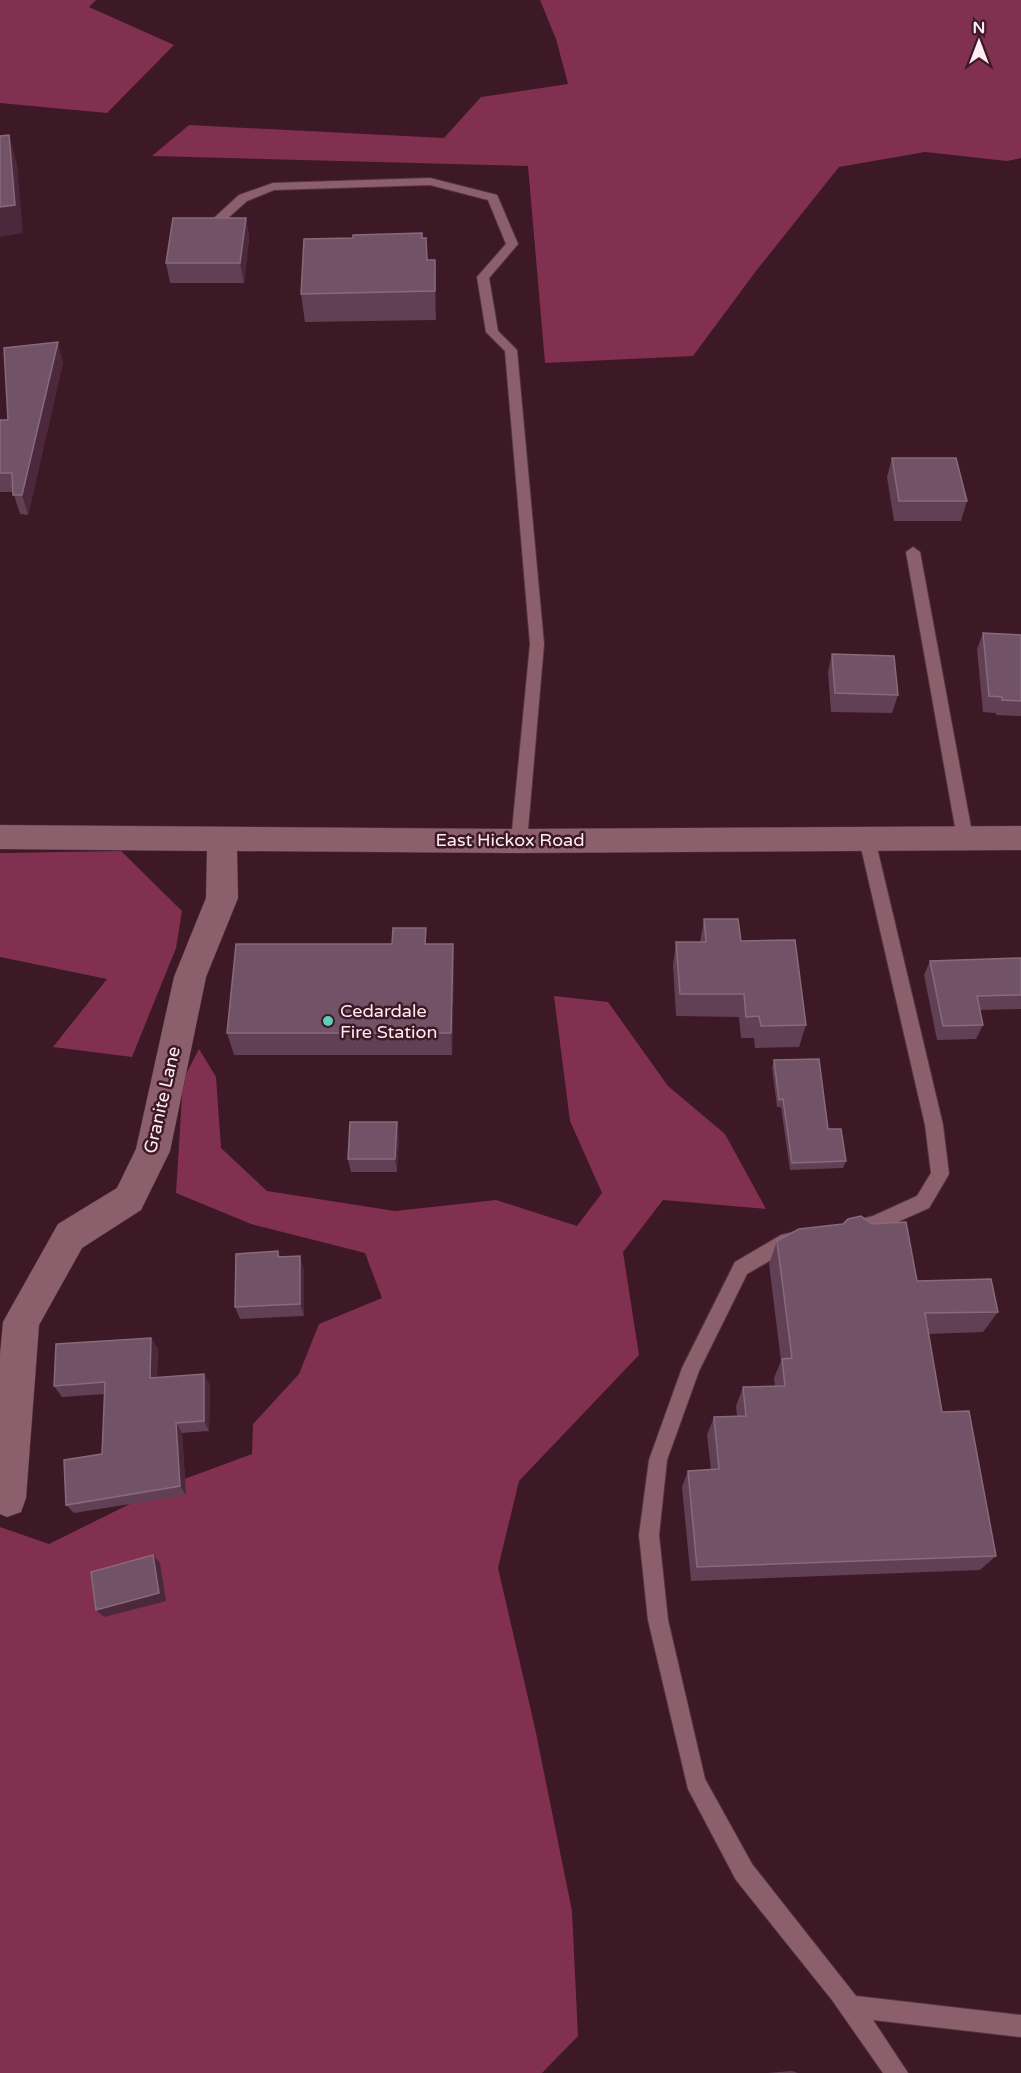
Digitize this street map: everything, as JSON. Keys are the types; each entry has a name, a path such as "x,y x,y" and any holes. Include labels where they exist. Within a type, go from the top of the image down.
{"street":[{"name":"East Hickox Road","path":"0,837 519,841 1021,838"},
{"name":"Granite Lane","path":"7,1498 21,1322 70,1236 129,1199 153,1151 190,977 222,898 222,839"}],"lane":[{"path":"208,229 243,198 273,187 430,181 493,198 512,244 483,277 492,332 511,350 537,644 519,841"},
{"path":"913,552 965,838"},
{"path":"842,1230 875,1224 923,1202 940,1174 934,1125 867,838"},
{"path":"809,1237 788,1241 741,1268 691,1368 658,1460 649,1535 658,1620 695,1782 744,1872 850,2006 897,2073"},
{"path":"850,2006 1021,2025"}],"shaded area":[{"path":"0,0 96,0 89,7 174,45 107,113 0,103"},
{"path":"540,0 1021,0 1021,158 1007,161 925,152 839,167 756,271 693,356 545,363 528,166 152,156 189,125 444,138 481,97 568,84 556,39"},
{"path":"121,851 182,911 176,948 132,1057 53,1047 107,979 0,957 0,853"},
{"path":"554,996 608,1002 668,1086 725,1134 766,1209 663,1200 623,1252 639,1355 519,1481 498,1568 535,1728 572,1911 578,2036 542,2073 0,2073 0,1527 49,1544 168,1485 252,1454 253,1424 299,1374 319,1324 382,1298 365,1253 251,1224 176,1193 183,1080 199,1049 216,1077 221,1148 267,1191 395,1211 496,1200 577,1226 602,1193 570,1121"}],"building":[{"path":"9,135 15,205 0,207 0,136"},
{"path":"173,218 246,218 240,263 166,263"},
{"path":"422,233 422,238 426,238 427,260 435,260 435,291 301,294 304,239"},
{"path":"58,342 22,495 13,495 12,473 0,473 0,420 8,420 4,348"},
{"path":"892,458 956,458 967,501 899,501"},
{"path":"983,633 1021,635 1021,701 1002,700 1002,697 989,696"},
{"path":"832,654 894,656 898,695 835,693"},
{"path":"704,919 738,919 741,941 795,940 806,1025 761,1026 759,1016 746,1017 744,994 680,994 676,942 706,942"},
{"path":"393,928 426,928 425,944 453,944 451,1033 227,1033 236,944 392,944"},
{"path":"1021,958 1021,995 977,996 983,1025 943,1026 930,961"},
{"path":"819,1059 828,1129 841,1129 846,1161 792,1163 783,1099 779,1100 774,1060"},
{"path":"350,1122 397,1122 395,1159 348,1159"},
{"path":"861,1216 872,1224 906,1222 917,1281 991,1279 998,1312 925,1313 942,1412 969,1411 996,1556 697,1567 688,1471 719,1469 714,1417 746,1416 743,1387 785,1386 782,1359 792,1358 777,1241 799,1229 843,1224 848,1219"},
{"path":"278,1251 278,1257 300,1256 300,1304 235,1307 236,1254"},
{"path":"151,1338 150,1378 204,1374 204,1421 176,1423 180,1486 66,1505 64,1460 102,1454 105,1382 54,1386 56,1344"},
{"path":"153,1555 159,1593 96,1610 91,1572"}],"place":[{"name":"Cedardale Fire Station","path":"328,1021"}]}
